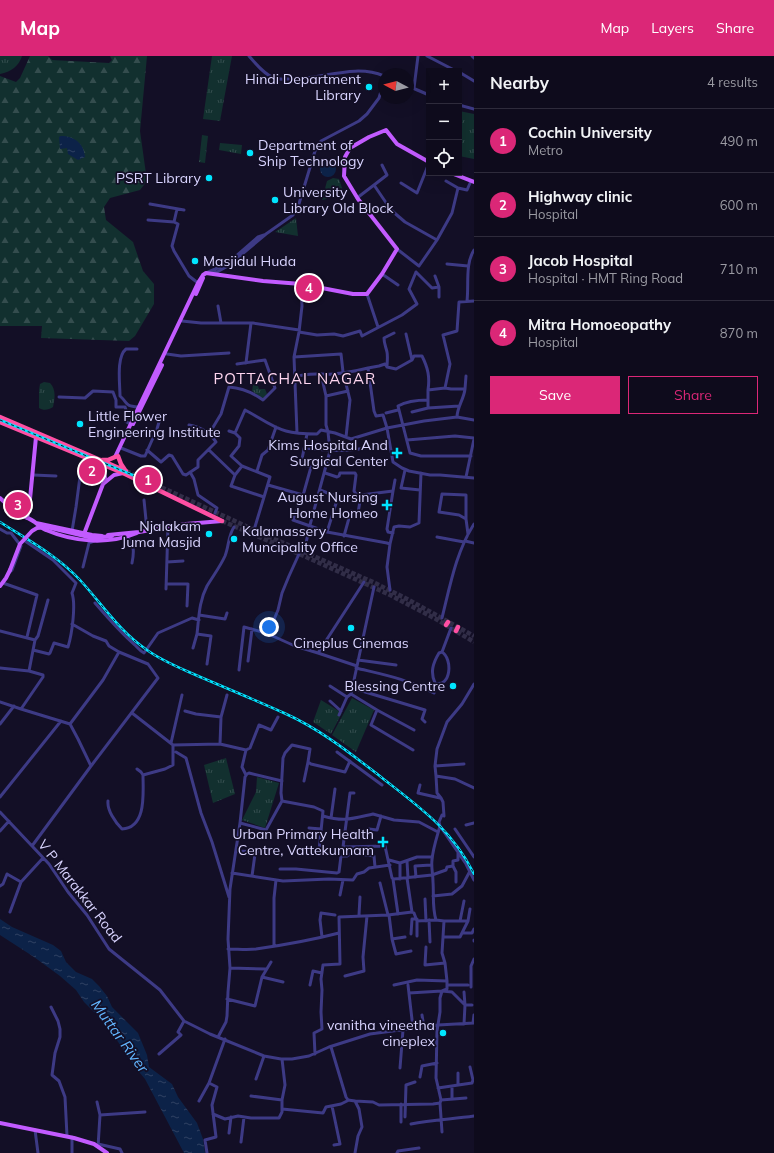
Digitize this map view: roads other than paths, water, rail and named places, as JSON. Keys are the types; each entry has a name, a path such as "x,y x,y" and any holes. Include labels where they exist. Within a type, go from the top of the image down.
{"highway":[{"path":"0,418 100,460 214,514 222,521"},
{"path":"0,422 84,457 113,467"},
{"path":"100,460 108,460 116,456 124,472"}],"main road":[{"path":"116,456 198,283 206,273 264,281 301,284 353,294 367,294 382,274 397,249 357,198 344,176 345,157 350,148 369,137 386,130 397,144 426,161"},
{"path":"459,176 473,181"},
{"path":"116,456 167,354 202,278"},
{"path":"27,518 33,475 36,437"},
{"path":"82,540 106,477 103,470 94,460"},
{"path":"103,484 114,475 124,472"},
{"path":"0,498 18,514 36,523 45,530 82,540 99,541 168,526 222,521"},
{"path":"207,522 214,514"},
{"path":"36,523 84,534 101,536 120,533 125,536"},
{"path":"1,584 9,572 20,544 32,531 37,528 47,527 95,538 125,536"},
{"path":"112,536 120,533"},
{"path":"0,1123 70,1137 98,1145 107,1153"}],"street":[{"path":"248,56 266,73 275,78 295,79 364,71 378,74"},
{"path":"418,56 414,88 426,94"},
{"path":"427,56 450,68"},
{"path":"462,74 474,81"},
{"path":"206,273 217,272 228,266 266,234 295,213 315,150 321,142 367,114 378,99"},
{"path":"462,106 474,109"},
{"path":"357,198 387,175 382,165"},
{"path":"401,183 417,193 426,170"},
{"path":"446,181 458,188 467,190 473,181"},
{"path":"374,185 391,210 405,222 437,240"},
{"path":"182,321 250,323 317,335 334,334 343,336 360,331 362,336 402,315 417,304 409,289 419,266 437,240 452,213 458,188"},
{"path":"150,204 184,210"},
{"path":"174,222 177,209"},
{"path":"148,220 174,222 178,224 172,246 189,276 198,283"},
{"path":"397,249 419,266"},
{"path":"467,301 468,266 469,259 474,250"},
{"path":"469,259 474,262"},
{"path":"447,264 468,266"},
{"path":"416,272 432,288 439,287"},
{"path":"382,274 398,285"},
{"path":"435,276 439,287 440,297"},
{"path":"297,433 296,377 294,357 302,306 301,284"},
{"path":"367,294 378,327"},
{"path":"446,388 450,364 443,335 457,331 459,302 474,301"},
{"path":"218,306 221,323"},
{"path":"246,363 250,323"},
{"path":"387,367 387,351 384,347 384,338 394,333"},
{"path":"406,334 412,360"},
{"path":"137,349 126,349 122,355 120,364 120,396 125,400 126,405 138,407"},
{"path":"167,354 181,356 229,353"},
{"path":"294,357 341,354 342,372 350,400 346,437"},
{"path":"296,377 306,374 332,374 357,371 384,364 387,367 396,369 412,360 414,356 421,355 423,356 428,370 430,383 428,390 428,408"},
{"path":"209,434 221,414 229,387 241,388 263,400 275,388 265,360 237,364"},
{"path":"379,361 379,366"},
{"path":"368,368 374,411 376,416 383,415 387,428 393,462 404,470 421,474 440,474 474,478"},
{"path":"304,552 330,451 326,425 326,396 321,374"},
{"path":"457,417 457,411 464,394 466,376"},
{"path":"428,390 446,388 465,389"},
{"path":"59,398 85,398 92,391 113,392 116,400 116,407 125,407 125,421 130,424"},
{"path":"326,396 348,391"},
{"path":"428,400 404,402 398,406 410,453 420,456 471,456"},
{"path":"412,412 428,408 459,406"},
{"path":"235,433 245,410 287,432 317,434 321,430 351,439 387,428 424,421 457,417 474,420"},
{"path":"386,413 398,410"},
{"path":"121,448 141,456 145,456 161,415"},
{"path":"148,450 161,462 170,455 174,457 184,475 190,472 198,467 198,460 216,442 200,427 189,425"},
{"path":"257,471 262,455 268,450 276,427"},
{"path":"229,431 235,433 240,438 240,443 231,456 242,466 270,477 254,530"},
{"path":"307,434 301,464 311,467 294,520 327,532 390,544"},
{"path":"407,440 455,436 474,438 466,477"},
{"path":"305,448 330,451 364,449 389,442"},
{"path":"209,450 235,475"},
{"path":"72,531 84,457"},
{"path":"242,466 235,475 231,486 264,497"},
{"path":"404,470 401,488 420,490"},
{"path":"190,472 194,479 198,495 217,508 214,514"},
{"path":"325,473 337,477 340,473 355,473 354,491 356,494 361,495 393,491"},
{"path":"390,590 387,567 394,527 410,527 419,523 421,474"},
{"path":"33,475 56,476"},
{"path":"393,533 388,532 387,529 395,480"},
{"path":"268,485 303,495"},
{"path":"320,490 338,497 327,532"},
{"path":"466,519 459,515 438,512 442,494 466,495 466,519 468,534"},
{"path":"344,536 351,511 358,513 361,495"},
{"path":"144,500 147,530"},
{"path":"442,618 456,563 468,534 474,524"},
{"path":"166,589 168,526"},
{"path":"193,648 197,634 199,608 202,598 206,587 222,563 227,549 229,535 234,527"},
{"path":"0,529 7,533 11,533 20,542 21,546 12,570 9,572"},
{"path":"125,536 130,540 133,546 134,554 132,563"},
{"path":"437,537 474,543"},
{"path":"25,541 53,560 76,583 72,593 74,596 72,624 68,647 55,643 52,644 49,654 33,650"},
{"path":"83,567 90,543 94,541"},
{"path":"268,634 278,610 282,593 299,554"},
{"path":"167,562 183,561"},
{"path":"318,653 364,582"},
{"path":"1,584 37,595 27,637"},
{"path":"166,584 188,584 186,606"},
{"path":"339,715 347,697 351,694 374,587"},
{"path":"29,671 35,640 38,636 48,600"},
{"path":"95,603 122,634 144,653 158,633 192,618 198,620"},
{"path":"199,615 225,619 227,613"},
{"path":"32,846 158,678 148,664 119,652 109,646 106,641 93,636 72,624"},
{"path":"442,652 447,658 449,672 446,679 442,683 438,684 435,683 433,678 433,667 439,653 442,652 449,625"},
{"path":"239,670 244,627 268,634 295,646 357,667 406,680 434,692"},
{"path":"248,661 252,629"},
{"path":"0,631 35,640"},
{"path":"197,634 211,636 207,664"},
{"path":"70,724 103,680 119,652"},
{"path":"358,660 396,665"},
{"path":"0,668 29,671 42,675 43,677 21,709"},
{"path":"436,920 434,913 431,865 440,826 439,822 440,818 444,816 444,811 442,798 437,793 435,766 438,749 447,722 462,704 474,684"},
{"path":"330,686 347,697"},
{"path":"352,688 425,710 422,721 425,722"},
{"path":"351,694 414,730"},
{"path":"143,775 165,769 173,765 172,744 182,695"},
{"path":"220,744 221,717 227,695"},
{"path":"330,701 341,711"},
{"path":"0,702 70,724 91,766"},
{"path":"0,724 14,706"},
{"path":"377,710 371,725 413,750"},
{"path":"185,711 221,717"},
{"path":"132,713 172,744 220,744 246,750"},
{"path":"218,1037 226,1022 230,968 228,949 229,898 246,775 242,767 246,750 250,748 259,725 271,730 278,717"},
{"path":"0,797 61,721"},
{"path":"240,823 266,830 282,801 283,758 285,753 292,745 310,749 304,780"},
{"path":"176,752 186,758 201,813 212,842 229,898"},
{"path":"338,752 382,785"},
{"path":"308,762 345,772 350,761"},
{"path":"435,766 464,764"},
{"path":"108,801 108,806 119,826 124,829 136,822 143,810 143,775 137,770"},
{"path":"246,775 249,773 282,782"},
{"path":"436,776 455,779 474,788"},
{"path":"420,785 418,793 442,798"},
{"path":"331,818 335,789"},
{"path":"354,793 350,793 348,820 343,847 385,846 393,879 398,914"},
{"path":"282,801 314,807 323,811 319,851"},
{"name":"V P Marakkar Road","path":"0,812 48,864 87,915 109,949 160,990 184,1021 218,1037 264,1056 282,1059 309,1056 330,1047 370,1034 438,1025 474,1023"},
{"path":"323,816 348,820 373,814 394,820 419,822 438,832"},
{"path":"369,829 377,830 381,816"},
{"path":"0,831 9,821"},
{"path":"466,825 474,823"},
{"path":"440,826 470,871 474,880"},
{"path":"309,828 321,829"},
{"path":"455,829 473,851 474,857"},
{"path":"236,851 266,852"},
{"path":"280,869 296,868 329,873 339,872 341,856 347,856 352,853 374,856 375,867"},
{"path":"456,882 457,876 453,866 453,861 458,860 458,853"},
{"path":"252,876 255,854"},
{"path":"388,860 400,863 417,857 432,857"},
{"path":"10,912 21,882 43,858"},
{"path":"413,859 416,877"},
{"path":"407,861 412,912 417,920 417,936"},
{"path":"400,863 400,879"},
{"path":"232,873 283,881 329,879 353,880 357,874 364,872 369,868 390,865"},
{"path":"415,866 431,865"},
{"path":"393,879 432,875 446,870 446,867 453,866"},
{"path":"433,896 452,894 462,886 470,871"},
{"path":"329,873 329,879"},
{"path":"0,886 3,884 7,874 21,882"},
{"path":"274,946 274,898 276,880"},
{"path":"340,895 343,880"},
{"path":"380,883 396,954 411,951"},
{"path":"358,915 360,897"},
{"path":"425,899 430,942"},
{"path":"460,921 464,901"},
{"path":"443,937 460,937 464,932 468,921 470,909"},
{"path":"315,1054 314,1033 322,1029 321,1012 323,966 340,964 338,917 388,915 412,912"},
{"path":"322,937 320,920 321,913 335,915"},
{"path":"345,976 364,971 363,957 367,916"},
{"path":"411,934 412,919 468,921"},
{"path":"442,1132 440,1101 436,1078 437,1030 440,998 442,991 447,989 445,963 442,953 444,921"},
{"path":"464,932 472,933 474,929"},
{"path":"228,949 256,949 339,933"},
{"path":"392,939 405,937"},
{"path":"426,947 425,965 445,963"},
{"path":"394,985 417,980 469,986 471,966 474,958"},
{"path":"227,999 255,1006 262,977 271,962"},
{"path":"230,968 266,969"},
{"path":"310,985 313,971 322,973"},
{"path":"262,977 283,982"},
{"path":"408,984 413,1028"},
{"path":"409,993 442,991 452,992 466,1005 472,1005"},
{"path":"464,992 466,1005 464,1024"},
{"path":"51,1007 60,1029 60,1037 55,1053 52,1075 59,1081 64,1097 72,1153"},
{"path":"422,1015 424,1028"},
{"path":"474,1015 474,1023"},
{"path":"159,1054 181,1035 178,1032 184,1021"},
{"path":"400,1068 403,1030"},
{"path":"199,1101 209,1083 225,1039"},
{"path":"330,1047 349,1100"},
{"path":"256,1079 264,1056"},
{"path":"213,1114 225,1119 231,1117 279,1118 282,1110 285,1085 282,1059"},
{"path":"420,1077 422,1066 437,1063"},
{"path":"438,1088 472,1083 473,1080 470,1066"},
{"path":"458,1073 458,1085"},
{"path":"401,1122 406,1084 415,1082"},
{"path":"207,1153 205,1140 216,1137 212,1105 217,1087 209,1083"},
{"path":"452,1086 452,1099"},
{"path":"251,1096 282,1100"},
{"path":"282,1110 323,1113 326,1108 342,1104 349,1100 373,1102 379,1105 466,1098"},
{"path":"355,1101 359,1109 362,1127 358,1136 355,1153"},
{"path":"97,1102 100,1116 98,1145 120,1149 122,1153"},
{"path":"403,1104 405,1117"},
{"path":"332,1106 340,1144 334,1145"},
{"path":"100,1116 145,1112"},
{"path":"411,1124 474,1116"},
{"path":"229,1133 231,1117"},
{"path":"241,1142 244,1117"},
{"path":"36,1130 38,1153"},
{"path":"397,1153 398,1151 419,1148"}],"water":[{"path":"59,137 70,137 78,141 83,148 85,157 78,160 68,154 67,148 60,149"},
{"path":"325,161 331,161 336,166 334,175 331,177 325,177 320,172 320,166"},
{"name":"Muttar River","path":"0,919 12,927 53,945 61,951 66,962 76,972 92,979 99,986 107,996 112,1007 138,1033 147,1055 149,1067 172,1084 178,1097 197,1123 203,1139 205,1153 184,1153 145,1079 135,1067 106,1024 84,1002 76,990 60,976 0,935"}],"tunnel":[{"path":"126,471 263,534 375,583 474,636"},
{"path":"222,521 388,594 436,619 474,642"}],"railway":[{"path":"0,420 147,481"},
{"path":"0,522 62,563 80,580 128,635 153,654 178,667 297,719 346,750 434,820 456,844 474,874"}],"place":[{"name":"Hindi Department Library","path":"369,87"},
{"name":"Department of Ship Technology","path":"250,153"},
{"name":"PSRT Library","path":"209,178"},
{"name":"University Library Old Block","path":"275,200"},
{"name":"Masjidul Huda","path":"195,261"},
{"name":"Mitra Homoeopathy","path":"309,288"},
{"name":"Little Flower Engineering Institute","path":"80,424"},
{"name":"Kims Hospital And Surgical Center","path":"397,453"},
{"name":"Highway clinic","path":"92,471"},
{"name":"Cochin University","path":"148,480"},
{"name":"Jacob Hospital","path":"18,505"},
{"name":"August Nursing Home Homeo","path":"387,505"},
{"name":"Njalakam Juma Masjid","path":"209,534"},
{"name":"Kalamassery Muncipality Office","path":"234,539"},
{"name":"Cineplus Cinemas","path":"351,628"},
{"name":"Blessing Centre","path":"453,686"},
{"name":"Urban Primary Health Centre, Vattekunnam","path":"383,842"},
{"name":"vanitha vineetha cineplex","path":"443,1033"}],"district":[{"name":"POTTACHAL NAGAR","path":"295,378"}]}
